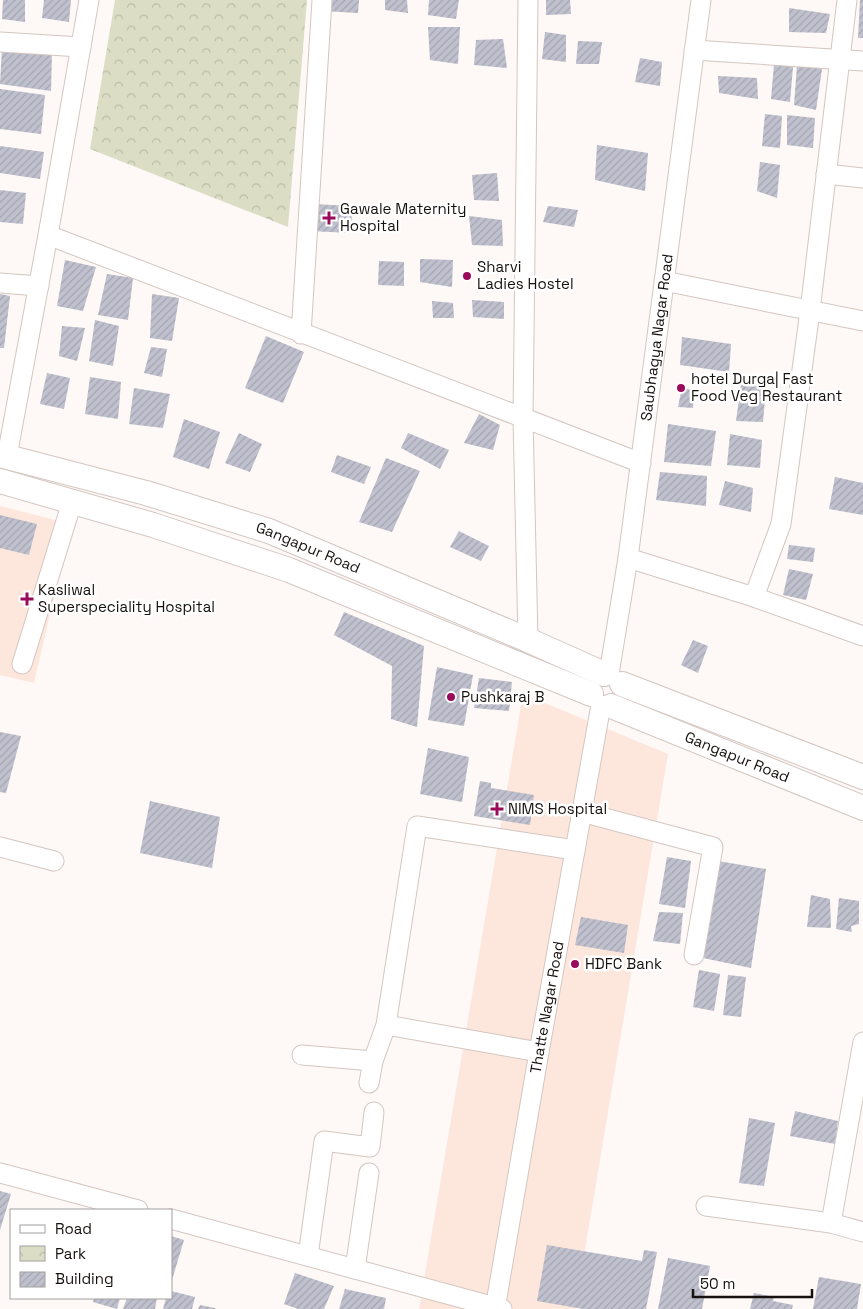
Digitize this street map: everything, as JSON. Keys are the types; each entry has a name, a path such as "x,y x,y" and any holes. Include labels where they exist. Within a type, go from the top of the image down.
{"main road":[{"name":"Gangapur Road","path":"4,456 146,493 269,530 612,677 863,777"},
{"name":"Gangapur Road","path":"0,481 154,526 289,570 601,702 863,808"},
{"path":"601,702 592,684 599,676 612,677"}],"street":[{"path":"4,456 39,286 89,0"},
{"path":"301,334 322,0"},
{"path":"528,0 523,418 528,640"},
{"name":"Saubhagya Nagar Road","path":"612,677 700,0"},
{"path":"754,597 781,524 810,311 847,0"},
{"path":"0,42 81,47"},
{"path":"694,50 863,61"},
{"path":"826,174 863,178"},
{"path":"48,235 301,334 641,463"},
{"path":"664,281 863,321"},
{"path":"0,283 39,286"},
{"path":"22,664 72,502"},
{"path":"628,558 754,597 863,636"},
{"name":"Thatte Nagar Road","path":"498,1308 539,1052 601,702"},
{"path":"582,812 713,846 694,955"},
{"path":"369,1083 373,1062 386,1025 417,826 575,850"},
{"path":"0,847 54,861"},
{"path":"386,1025 539,1052"},
{"path":"830,1223 863,1042"},
{"path":"302,1055 373,1062"},
{"path":"308,1256 324,1141 370,1147 374,1112"},
{"path":"0,1173 134,1209"},
{"path":"355,1269 369,1173"},
{"path":"706,1206 830,1223 863,1232"},
{"path":"172,1219 498,1308"}],"shaded area":[{"name":"Kasliwal Superspeciality Hospital","path":"0,506 71,524 34,683 0,675"},
{"path":"523,694 668,754 575,1309 419,1309"}],"green space":[{"path":"115,0 307,0 288,227 90,149"}],"building":[{"path":"3,0 25,0 25,22 2,19"},
{"path":"44,0 71,0 69,22 42,18"},
{"path":"324,0 359,0 358,13 323,11"},
{"path":"385,0 407,0 408,13 385,10"},
{"path":"429,0 459,0 456,19 428,15"},
{"path":"546,0 570,0 571,14 546,15"},
{"path":"860,0 863,0 863,38 858,38"},
{"path":"789,8 830,14 826,33 789,32"},
{"path":"428,27 460,27 458,64 430,60"},
{"path":"545,32 566,35 566,62 542,59"},
{"path":"503,39 507,68 474,65 476,40"},
{"path":"578,41 602,42 599,64 576,64"},
{"path":"2,48 52,51 51,91 0,84"},
{"path":"640,58 662,62 660,86 635,82"},
{"path":"774,64 793,67 790,102 771,99"},
{"path":"797,65 822,69 816,110 794,105"},
{"path":"718,76 757,78 758,99 719,93"},
{"path":"0,89 45,95 41,134 0,129"},
{"path":"765,114 782,116 780,148 762,146"},
{"path":"787,115 815,118 813,148 787,145"},
{"path":"597,145 648,153 645,191 595,180"},
{"path":"0,146 44,152 40,179 0,173"},
{"path":"760,162 780,165 777,198 757,191"},
{"path":"497,173 499,201 474,200 472,175"},
{"path":"0,190 26,193 23,224 0,222"},
{"path":"312,204 352,206 351,233 310,231"},
{"path":"548,206 578,210 574,227 543,222"},
{"path":"469,216 502,220 503,246 472,245"},
{"path":"420,259 453,260 452,287 420,282"},
{"path":"65,260 96,267 83,311 57,306"},
{"path":"379,261 404,262 404,286 378,285"},
{"path":"107,274 133,278 128,320 98,315"},
{"path":"0,294 10,296 4,348 0,348"},
{"path":"152,294 179,298 172,341 150,338"},
{"path":"472,300 504,302 504,319 473,317"},
{"path":"432,301 453,303 454,318 433,318"},
{"path":"95,320 119,326 113,366 89,361"},
{"path":"62,326 85,328 77,361 59,356"},
{"path":"266,336 304,352 283,403 245,388"},
{"path":"682,337 731,344 729,372 680,365"},
{"path":"151,347 167,349 162,377 144,373"},
{"path":"47,373 70,378 64,409 40,404"},
{"path":"90,377 121,382 118,419 85,414"},
{"path":"741,384 766,387 763,422 736,421"},
{"path":"682,387 695,391 693,408 678,407"},
{"path":"134,388 170,394 163,428 129,424"},
{"path":"479,414 500,425 493,450 464,443"},
{"path":"184,419 220,432 209,469 173,457"},
{"path":"668,424 716,431 711,466 664,462"},
{"path":"239,433 262,444 250,472 225,463"},
{"path":"408,433 449,450 440,469 401,448"},
{"path":"730,434 762,440 760,468 727,465"},
{"path":"337,455 371,467 364,484 331,472"},
{"path":"386,458 420,471 392,532 359,522"},
{"path":"660,472 707,476 706,506 656,500"},
{"path":"835,477 863,483 863,515 829,509"},
{"path":"725,481 753,488 751,512 719,505"},
{"path":"0,515 37,524 29,555 0,548"},
{"path":"459,531 489,546 481,561 450,547"},
{"path":"789,545 815,548 813,562 787,559"},
{"path":"789,569 813,574 806,600 783,595"},
{"path":"344,612 424,646 417,727 391,719 392,666 334,635"},
{"path":"693,640 708,646 698,673 681,665"},
{"name":"Pushkaraj B","path":"437,667 473,675 464,726 428,720"},
{"path":"479,678 512,682 509,711 474,708"},
{"path":"0,732 21,736 6,793 0,792"},
{"path":"428,748 469,757 462,802 420,794"},
{"path":"480,781 491,783 491,788 534,795 530,825 474,816"},
{"path":"150,801 220,817 212,868 140,853"},
{"path":"667,857 691,861 685,908 659,904"},
{"path":"718,861 766,869 751,968 703,958"},
{"path":"811,895 830,899 831,928 807,927"},
{"path":"839,898 859,901 859,924 851,926 852,932 836,929"},
{"path":"659,912 683,913 680,944 653,941"},
{"path":"581,917 628,925 624,953 575,945"},
{"path":"699,970 720,974 714,1011 693,1007"},
{"path":"728,975 746,977 741,1017 723,1015"},
{"path":"795,1111 838,1121 835,1144 790,1136"},
{"path":"749,1118 775,1123 764,1186 739,1183"},
{"path":"0,1191 11,1194 0,1230"},
{"path":"172,1236 184,1240 172,1280"},
{"path":"547,1245 642,1261 644,1250 657,1252 646,1309 583,1309 537,1301"},
{"path":"668,1258 710,1266 702,1309 658,1309"},
{"path":"295,1273 334,1286 324,1309 298,1309 284,1304"},
{"path":"819,1277 861,1284 857,1309 813,1309"},
{"path":"345,1289 386,1298 384,1309 339,1309"},
{"path":"172,1291 195,1297 192,1309 163,1309 166,1299 172,1299"},
{"path":"754,1293 774,1297 773,1301 793,1305 792,1309 750,1309"},
{"path":"94,1299 120,1299 117,1309 93,1302"},
{"path":"127,1299 157,1299 155,1309 123,1309"},
{"path":"200,1305 215,1308 215,1309 198,1309"}],"place":[{"name":"Gawale Maternity Hospital","path":"329,218"},
{"name":"Sharvi Ladies Hostel","path":"467,276"},
{"name":"hotel Durga| Fast Food Veg Restaurant","path":"681,388"},
{"name":"Kasliwal Superspeciality Hospital","path":"27,599"},
{"name":"Pushkaraj B","path":"451,697"},
{"name":"NIMS Hospital","path":"497,809"},
{"name":"HDFC Bank","path":"575,964"}]}
